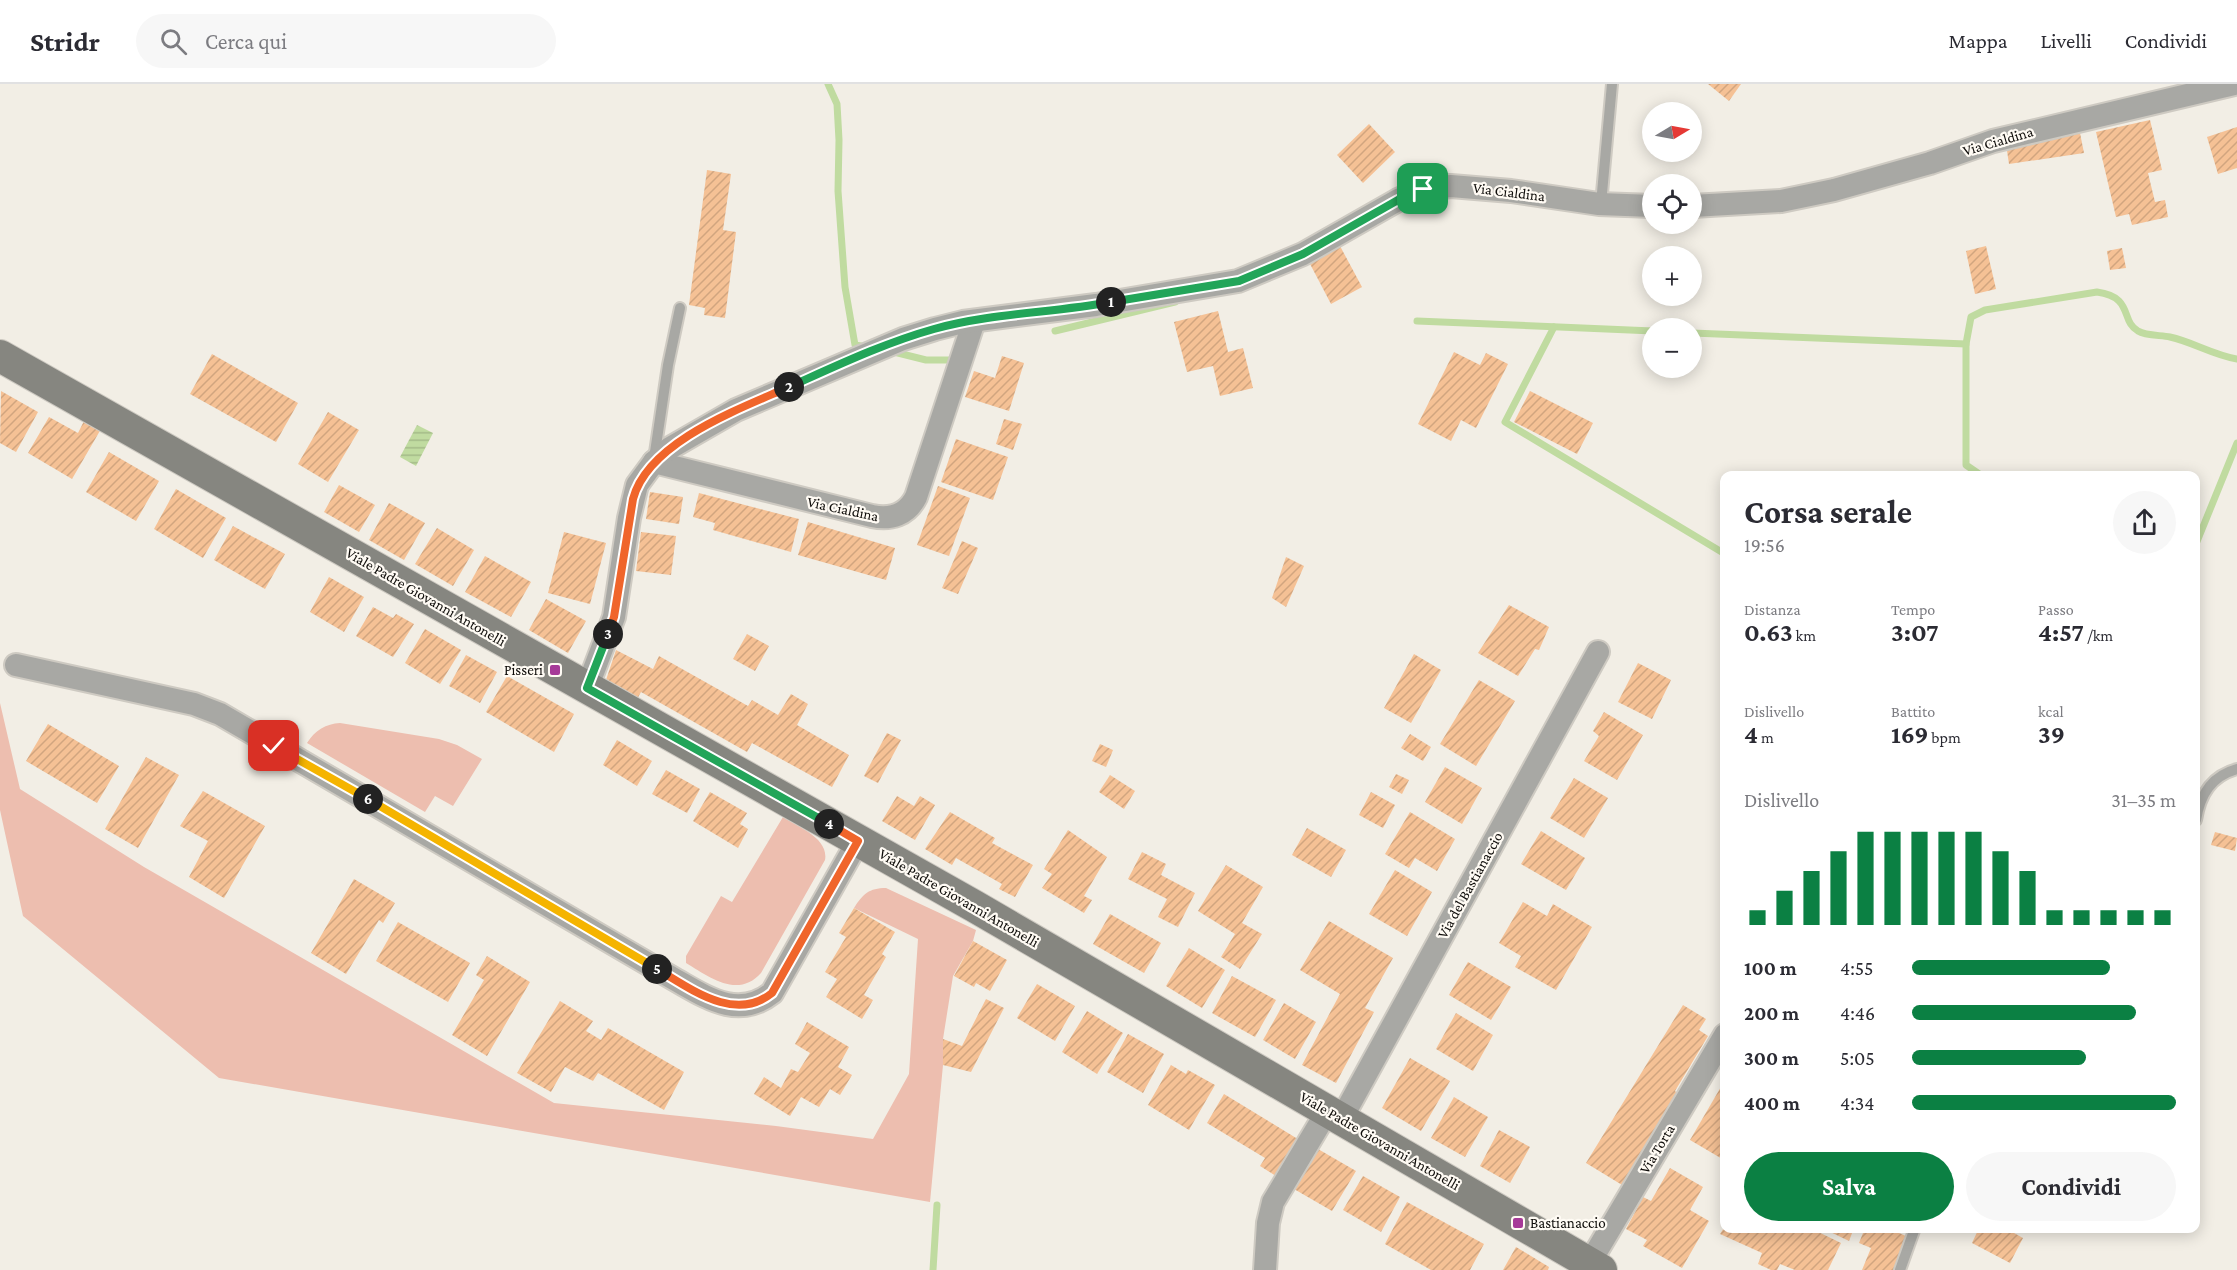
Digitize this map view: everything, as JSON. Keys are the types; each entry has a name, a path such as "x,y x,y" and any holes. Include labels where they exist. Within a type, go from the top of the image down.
{"main road":[{"name":"Viale Padre Giovanni Antonelli","path":"0,356 858,841 1335,1114 1583,1265"}],"street":[{"name":"Via Cialdina","path":"1702,205 1781,201 1834,190 1930,163 1993,141 2234,84"},
{"name":"Via Cialdina","path":"587,688 614,617 634,492 654,462 679,442 736,410 903,339 935,328 1096,305 1239,281 1303,254 1398,200 1423,189 1451,186 1511,191 1601,204 1642,206"},
{"name":"Via Cialdina","path":"654,462 872,516 891,518 898,515 907,510 916,497 974,321"},
{"name":"Via del Bastianaccio","path":"1265,1270 1268,1223 1273,1202 1335,1114 1598,652"},
{"path":"16,665 194,704 220,714 674,979 724,1005 754,1003 772,993 858,841"},
{"name":"Via Torta","path":"1583,1265 1720,1043"}],"lane":[{"path":"1601,204 1612,84"},
{"name":"Via Cialdina","path":"654,462 668,365 680,308"},
{"path":"2200,804 2207,788 2220,776 2237,769"},
{"path":"1900,1270 1914,1233"}],"shaded area":[{"path":"417,425 433,433 416,466 400,457"},
{"path":"0,703 20,789 144,867 554,1103 776,1126 873,1139 909,1074 918,939 854,908 867,893 875,889 886,888 976,930 973,941 953,976 943,1039 943,1065 930,1202 219,1078 23,916 0,810"},
{"path":"340,723 439,739 457,745 482,759 453,806 435,796 425,812 307,743 321,728"},
{"path":"783,817 817,839 825,852 825,860 761,973 752,981 743,984 724,983 686,963 686,956 721,896 732,902"}],"building":[{"path":"1708,84 1741,84 1729,101"},
{"path":"2150,120 2162,170 2148,173 2155,202 2165,200 2168,217 2132,225 2129,214 2116,217 2096,132"},
{"path":"1369,124 1395,152 1363,183 1337,155"},
{"path":"2237,127 2237,168 2218,174 2207,137"},
{"path":"2080,133 2084,153 2009,164 2006,144"},
{"path":"707,170 731,174 723,230 736,232 725,318 704,315 705,308 689,305"},
{"path":"1340,246 1362,287 1331,304 1309,262"},
{"path":"1986,246 1996,289 1975,294 1966,251"},
{"path":"2122,248 2126,268 2110,270 2107,251"},
{"path":"1218,311 1228,352 1243,348 1253,388 1220,396 1213,366 1187,372 1174,322"},
{"path":"1454,352 1480,365 1486,353 1508,364 1476,428 1461,420 1451,441 1418,424"},
{"path":"212,354 298,403 276,442 190,394"},
{"path":"1002,356 1024,363 1009,411 965,397 974,371 995,378"},
{"path":"1,391 38,412 16,452 0,443"},
{"path":"1530,391 1593,423 1577,454 1514,422"},
{"path":"328,412 359,430 328,482 298,464"},
{"path":"49,417 78,433 85,419 101,429 72,479 28,453"},
{"path":"1004,419 1022,424 1013,450 996,444"},
{"path":"956,439 1008,457 993,500 941,482"},
{"path":"109,452 159,481 136,521 86,492"},
{"path":"339,485 375,505 359,532 324,512"},
{"path":"938,486 970,498 949,556 917,545"},
{"path":"176,489 226,518 203,558 154,529"},
{"path":"650,492 683,497 679,524 646,519"},
{"path":"699,493 799,519 791,552 713,530 715,523 693,517"},
{"path":"389,503 425,523 404,560 369,540"},
{"path":"808,522 895,548 886,580 798,555"},
{"path":"233,526 285,554 265,589 214,560"},
{"path":"437,528 474,550 453,586 415,564"},
{"path":"564,532 606,543 590,604 548,593"},
{"path":"641,532 676,536 671,575 636,571"},
{"path":"962,541 978,548 958,594 942,588"},
{"path":"485,556 531,582 511,617 465,592"},
{"path":"1286,557 1304,566 1286,607 1272,598"},
{"path":"329,577 364,597 344,632 310,612"},
{"path":"546,599 586,621 568,653 529,630"},
{"path":"1509,605 1549,627 1539,650 1535,649 1518,676 1478,653"},
{"path":"373,607 393,618 396,614 414,624 393,657 356,636"},
{"path":"425,629 461,650 440,684 405,663"},
{"path":"747,634 769,646 755,671 733,659"},
{"path":"616,650 653,669 659,656 748,706 752,700 778,715 791,694 808,704 797,725 849,755 832,787 752,743 747,752 641,692 635,703 605,683"},
{"path":"1414,654 1441,670 1411,723 1384,708"},
{"path":"466,655 497,672 480,703 449,686"},
{"path":"1638,663 1671,680 1652,719 1618,702"},
{"path":"507,676 574,714 554,752 486,712"},
{"path":"1479,680 1515,701 1476,766 1440,744"},
{"path":"1604,712 1643,735 1617,780 1584,761 1599,736 1593,731"},
{"path":"48,724 119,766 97,803 26,761"},
{"path":"887,733 901,740 878,783 864,776"},
{"path":"1410,734 1431,747 1423,761 1401,748"},
{"path":"617,740 652,761 637,786 603,765"},
{"path":"1100,744 1113,750 1106,767 1092,761"},
{"path":"146,757 179,775 138,848 105,829"},
{"path":"1445,767 1482,788 1462,824 1425,802"},
{"path":"666,770 700,789 687,813 652,794"},
{"path":"1396,774 1409,780 1402,794 1389,787"},
{"path":"1110,775 1135,791 1124,809 1099,792"},
{"path":"1574,778 1608,798 1584,838 1550,818"},
{"path":"203,791 265,826 224,898 189,877 208,841 180,826"},
{"path":"710,792 747,813 740,824 748,829 738,848 693,821"},
{"path":"1371,792 1395,805 1383,828 1359,815"},
{"path":"897,796 914,806 920,796 935,805 915,840 882,821"},
{"path":"950,812 995,838 992,843 1033,865 1015,897 999,889 1002,884 956,858 952,865 925,849"},
{"path":"1410,812 1455,839 1437,871 1415,858 1409,868 1385,854"},
{"path":"1307,828 1346,850 1331,877 1292,855"},
{"path":"1068,830 1107,857 1084,896 1092,900 1084,913 1042,888 1052,874 1044,869"},
{"path":"1541,831 1585,858 1566,890 1521,864"},
{"path":"2215,832 2237,838 2235,851 2211,845"},
{"path":"1142,852 1166,864 1161,875 1195,893 1178,927 1158,917 1167,899 1128,879"},
{"path":"1226,865 1263,887 1242,923 1262,934 1240,969 1221,957 1235,934 1198,911"},
{"path":"1395,870 1432,892 1407,936 1369,914"},
{"path":"354,879 395,903 383,923 379,920 346,974 311,953"},
{"path":"1523,902 1547,916 1553,904 1592,927 1556,990 1515,967 1521,956 1499,943"},
{"path":"854,908 895,932 882,954 886,957 864,995 873,1000 862,1019 826,997 837,979 825,972 846,937 839,933"},
{"path":"1110,914 1161,943 1144,973 1093,944"},
{"path":"1329,921 1393,958 1365,1008 1374,1012 1336,1083 1302,1065 1340,994 1300,970"},
{"path":"398,922 470,963 448,1002 376,961"},
{"path":"973,941 1007,960 990,991 976,983 974,987 954,976"},
{"path":"1189,948 1225,970 1202,1008 1166,986"},
{"path":"487,956 530,982 487,1056 452,1035 484,980 476,975"},
{"path":"1468,962 1511,987 1491,1020 1449,995"},
{"path":"1232,976 1276,1000 1255,1037 1212,1013"},
{"path":"1037,984 1075,1006 1055,1041 1017,1018"},
{"path":"986,999 1004,1008 971,1072 943,1065 943,1039 962,1046"},
{"path":"560,1001 593,1021 586,1031 601,1040 608,1028 684,1072 664,1110 598,1073 593,1081 565,1067 551,1092 517,1073"},
{"path":"1284,1003 1316,1022 1295,1059 1263,1040"},
{"path":"1683,1005 1706,1019 1699,1030 1708,1036 1675,1091 1677,1093 1657,1128 1662,1131 1627,1188 1586,1163"},
{"path":"1087,1011 1123,1033 1097,1074 1062,1052"},
{"path":"1456,1013 1493,1035 1473,1071 1436,1049"},
{"path":"807,1022 849,1047 838,1067 852,1075 840,1095 830,1089 819,1107 801,1097 790,1116 754,1094 764,1077 781,1088 791,1069 798,1072 810,1053 795,1044"},
{"path":"1128,1034 1164,1054 1143,1093 1107,1072"},
{"path":"1410,1058 1450,1081 1421,1131 1382,1108"},
{"path":"1171,1065 1186,1074 1188,1070 1215,1085 1189,1130 1148,1105"},
{"path":"1720,1089 1720,1158 1690,1140"},
{"path":"1224,1094 1301,1141 1279,1178 1260,1166 1265,1158 1207,1123"},
{"path":"1454,1097 1488,1117 1465,1157 1431,1138"},
{"path":"1499,1130 1530,1147 1510,1183 1480,1166"},
{"path":"1318,1149 1356,1171 1332,1211 1294,1189"},
{"path":"1670,1168 1703,1187 1690,1210 1709,1221 1682,1268 1643,1246 1647,1240 1626,1229 1643,1197 1651,1201"},
{"path":"1363,1176 1400,1197 1381,1232 1343,1210"},
{"path":"1407,1202 1484,1244 1470,1270 1431,1270 1385,1244"},
{"path":"1820,1233 1841,1243 1828,1270 1795,1270 1780,1264 1777,1270 1771,1270 1758,1264 1762,1253 1720,1234"},
{"path":"1832,1233 1852,1233 1849,1241"},
{"path":"1863,1233 1899,1233 1908,1237 1894,1270 1862,1270 1871,1248 1859,1243"},
{"path":"1977,1233 2014,1233 2023,1238 2010,1263 1972,1243"},
{"path":"1516,1247 1549,1267 1548,1270 1503,1270"}],"waterway":[{"path":"828,84 837,104 838,191 845,287 855,345 867,347"},
{"path":"1975,471 1966,465 1966,344 1971,317 1985,310 2097,292 2116,299 2125,310 2133,327 2141,333 2178,339 2237,359"},
{"path":"1055,331 1175,302"},
{"path":"1417,321 1642,331"},
{"path":"1554,327 1505,422 1720,551"},
{"path":"1702,333 1966,344"},
{"path":"890,351 926,360 953,360"},
{"path":"2200,534 2237,443"},
{"path":"933,1270 937,1205"}],"place":[{"name":"Pisseri","path":"555,670"},
{"name":"Bastianaccio","path":"1518,1223"}],"route":[{"path":"274,746 713,1000 734,1006 764,999 772,993 785,973 858,841 587,688 614,617 634,492 654,462 679,442 736,410 903,339 935,328 963,322 1096,305 1239,281 1303,254 1398,200 1423,189"}]}
